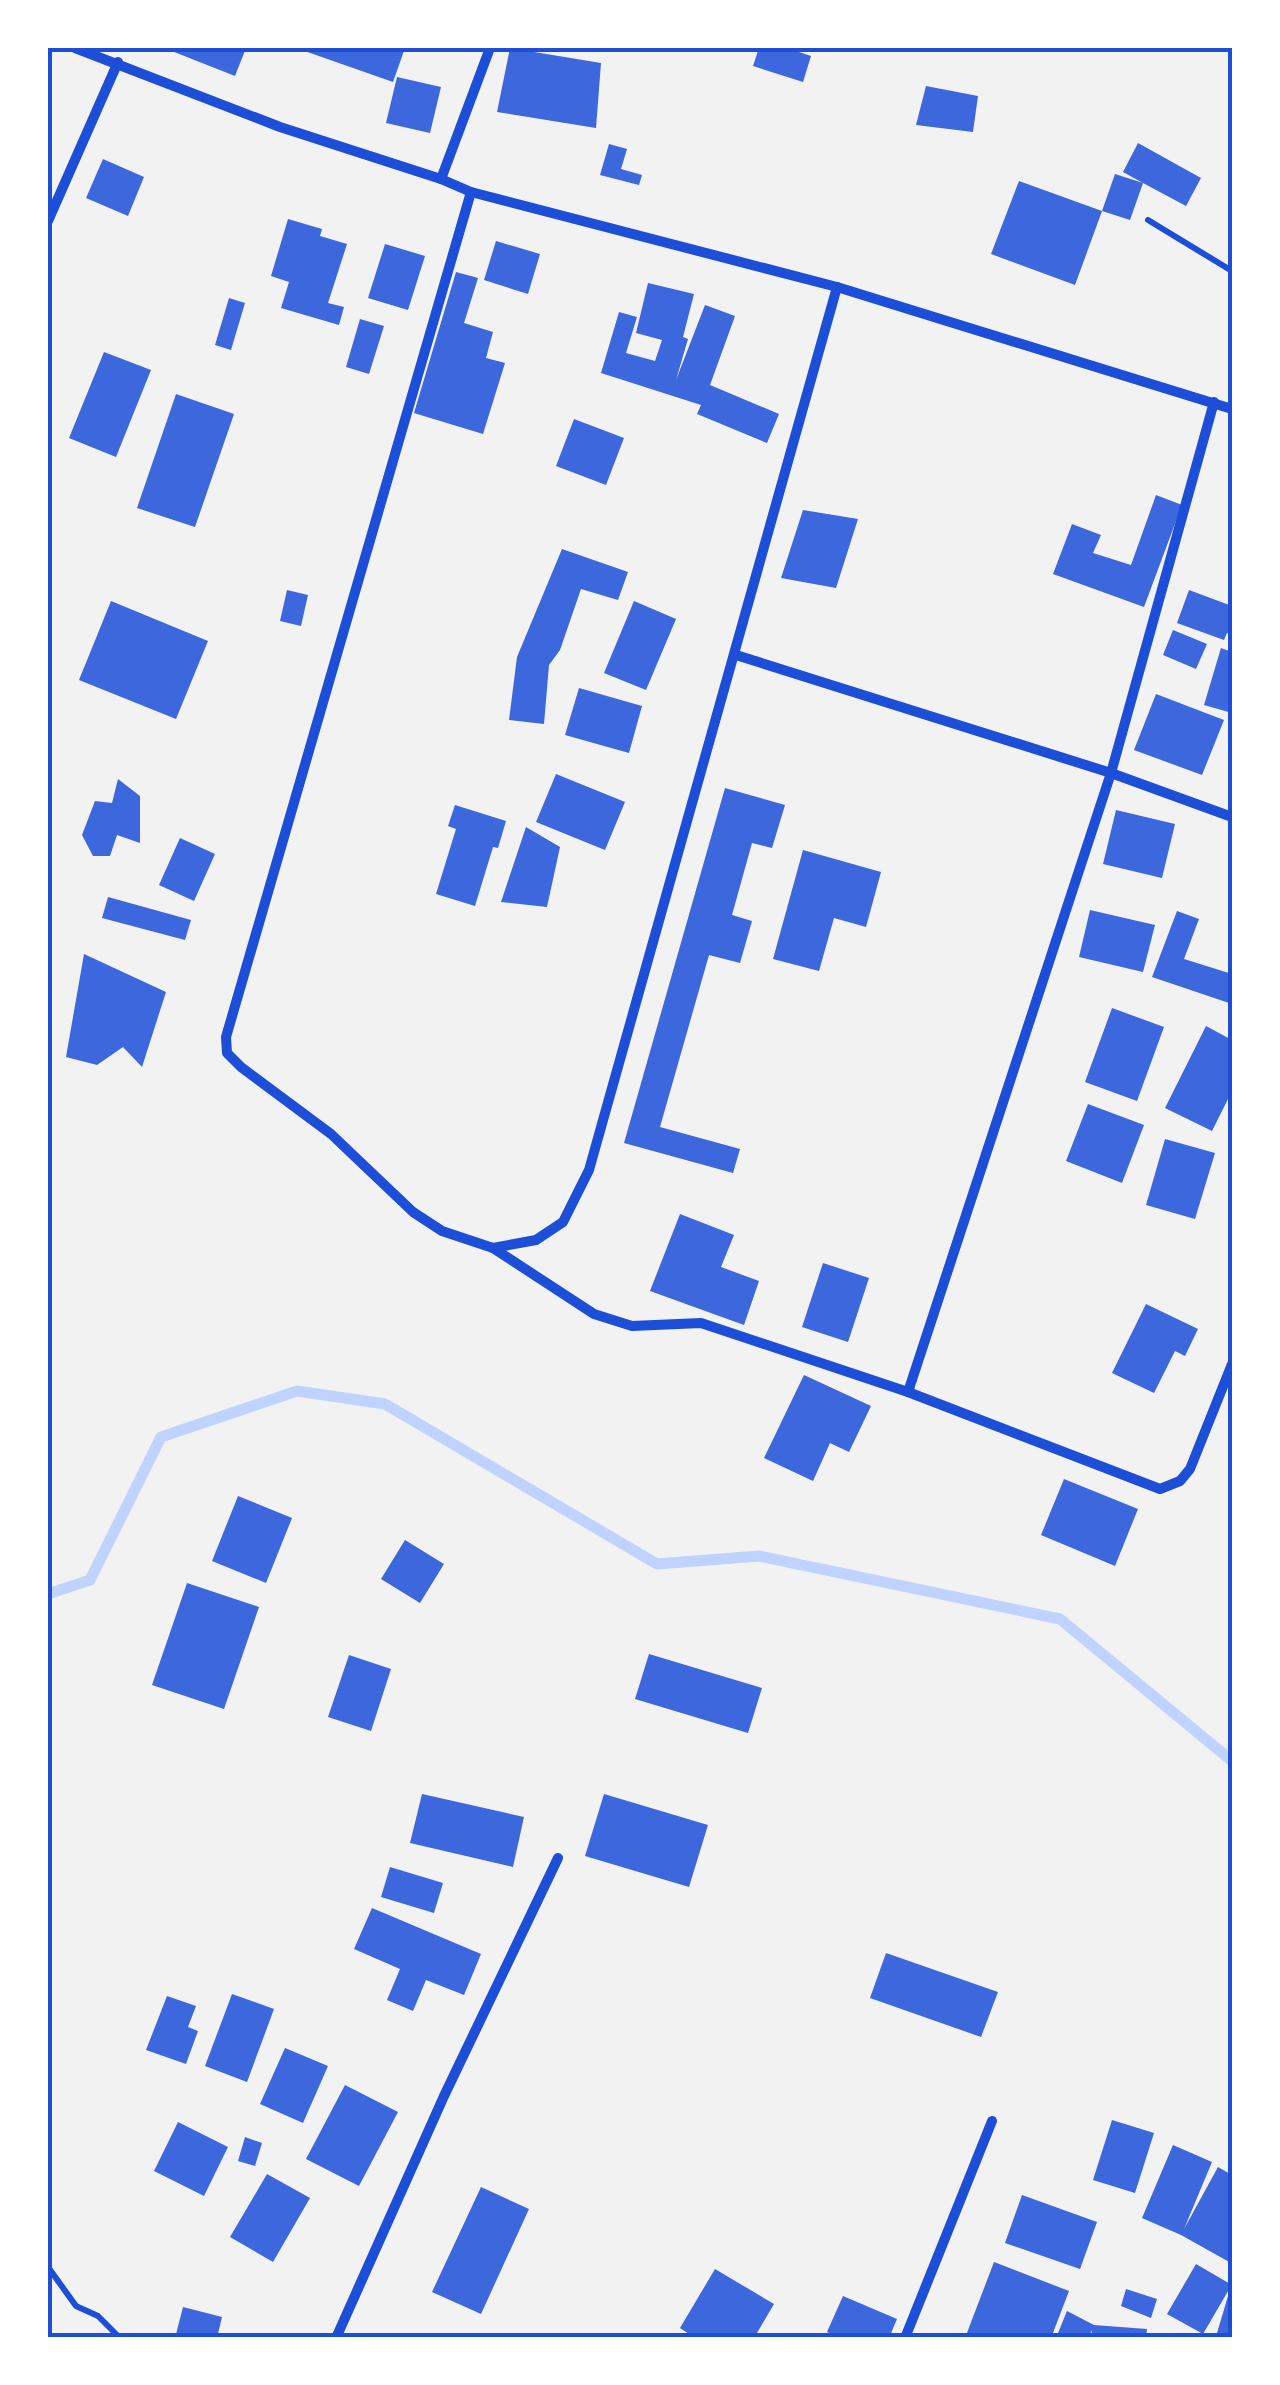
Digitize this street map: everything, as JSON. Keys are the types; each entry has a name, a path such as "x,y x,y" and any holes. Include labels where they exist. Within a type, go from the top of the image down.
{"street":[{"path":"75,48 280,127 441,178 471,192 837,288 1232,409"},
{"path":"441,178 490,48"},
{"path":"48,221 118,62"},
{"path":"471,192 226,1037 227,1053 332,1134 413,1212 442,1231 492,1248 594,1314 632,1326 700,1323 908,1392 1160,1488 1180,1481 1190,1469 1232,1364"},
{"path":"492,1248 536,1240 564,1222 589,1170 837,288"},
{"path":"908,1392 1111,773 1214,402"},
{"path":"736,655 1111,773 1232,817"},
{"path":"336,2338 444,2096 558,1858"},
{"path":"905,2338 992,2121"}],"path":[{"path":"1148,220 1232,272"},
{"path":"48,2266 76,2306 98,2316 120,2338"}],"building":[{"path":"164,48 246,48 235,76"},
{"path":"296,48 405,48 393,82"},
{"path":"510,48 601,63 596,128 497,112"},
{"path":"759,48 787,48 811,56 803,82 753,66"},
{"path":"397,77 441,87 430,133 386,123"},
{"path":"926,86 978,96 973,132 916,125"},
{"path":"1138,143 1201,178 1186,206 1123,172"},
{"path":"609,144 627,149 621,169 642,175 639,185 600,175"},
{"path":"103,159 144,177 128,216 86,198"},
{"path":"1115,174 1143,183 1130,220 1102,211"},
{"path":"1019,181 1102,211 1075,285 991,254"},
{"path":"288,219 322,229 320,236 347,244 328,303 344,307 339,325 281,308 289,282 271,276"},
{"path":"496,241 540,254 528,294 484,280"},
{"path":"385,244 425,256 408,310 368,298"},
{"path":"456,272 478,278 464,323 493,332 486,358 505,363 483,434 414,413"},
{"path":"648,283 694,294 683,337 688,339 676,380 705,305 735,316 710,385 779,414 767,443 697,414 701,405 601,373 619,312 637,317 626,353 655,361 662,340 636,333"},
{"path":"229,298 245,303 231,350 215,345"},
{"path":"360,319 384,326 369,374 346,367"},
{"path":"104,352 151,370 116,457 69,438"},
{"path":"176,394 234,414 195,527 137,508"},
{"path":"574,419 624,438 606,485 556,466"},
{"path":"1156,495 1182,505 1144,607 1053,574 1072,524 1101,535 1093,553 1131,565"},
{"path":"803,510 858,519 836,588 781,578"},
{"path":"562,549 628,572 618,600 581,589 560,650 549,665 544,724 509,720 517,657"},
{"path":"287,590 308,595 301,626 280,621"},
{"path":"1189,590 1232,606 1232,635 1227,633 1224,640 1177,623"},
{"path":"111,601 208,641 176,719 79,680"},
{"path":"634,601 676,619 646,690 604,673"},
{"path":"1173,630 1207,644 1196,669 1163,655"},
{"path":"1221,648 1232,652 1232,713 1204,705"},
{"path":"579,688 642,706 629,753 565,735"},
{"path":"1156,694 1224,720 1202,775 1134,750"},
{"path":"556,774 625,802 605,850 536,822"},
{"path":"118,779 140,796 140,843 117,835 110,856 93,856 82,835 95,801 112,803"},
{"path":"725,788 785,805 772,848 752,843 732,915 752,921 740,963 709,955 660,1127 740,1149 733,1173 624,1143"},
{"path":"455,805 506,821 498,848 493,847 475,906 436,894 456,829 448,826"},
{"path":"1116,810 1175,824 1162,878 1103,864"},
{"path":"526,827 560,847 547,907 501,902"},
{"path":"180,838 215,854 194,901 159,885"},
{"path":"803,850 881,872 866,927 834,918 819,971 773,959"},
{"path":"108,897 191,920 185,940 102,918"},
{"path":"1090,910 1155,925 1143,972 1079,957"},
{"path":"1177,911 1199,919 1184,959 1232,974 1232,1004 1152,977"},
{"path":"84,954 166,992 142,1067 123,1047 97,1065 66,1057"},
{"path":"1112,1008 1164,1027 1137,1101 1085,1082"},
{"path":"1206,1026 1232,1040 1232,1091 1212,1131 1165,1108"},
{"path":"1088,1104 1144,1125 1122,1183 1066,1161"},
{"path":"1165,1139 1215,1153 1195,1219 1146,1205"},
{"path":"680,1214 734,1235 721,1267 759,1281 744,1325 650,1291"},
{"path":"823,1263 869,1278 848,1342 802,1327"},
{"path":"1146,1304 1198,1329 1185,1356 1175,1351 1154,1393 1112,1373"},
{"path":"804,1375 871,1406 849,1452 830,1443 813,1481 764,1458"},
{"path":"1064,1479 1138,1509 1115,1566 1041,1535"},
{"path":"238,1496 292,1518 266,1583 212,1561"},
{"path":"405,1540 444,1564 420,1603 381,1579"},
{"path":"187,1583 259,1607 224,1709 152,1685"},
{"path":"649,1654 762,1688 748,1733 635,1699"},
{"path":"349,1655 391,1669 371,1731 328,1717"},
{"path":"422,1794 524,1817 513,1867 410,1843"},
{"path":"604,1794 708,1825 689,1887 585,1856"},
{"path":"390,1867 443,1883 434,1913 381,1897"},
{"path":"372,1908 481,1954 464,1995 426,1980 413,2011 387,2000 400,1969 354,1949"},
{"path":"886,1953 998,1992 981,2037 870,1998"},
{"path":"232,1994 274,2009 247,2082 205,2066"},
{"path":"167,1996 196,2006 188,2027 198,2031 186,2064 146,2050"},
{"path":"285,2048 328,2066 303,2123 260,2104"},
{"path":"345,2085 398,2112 359,2186 306,2159"},
{"path":"1112,2120 1154,2133 1135,2193 1093,2180"},
{"path":"178,2122 228,2147 204,2196 154,2171"},
{"path":"245,2137 262,2143 255,2166 238,2161"},
{"path":"1173,2145 1212,2162 1184,2229 1218,2167 1232,2175 1231,2263 1142,2218"},
{"path":"267,2174 310,2198 273,2262 230,2237"},
{"path":"481,2187 529,2209 481,2314 432,2292"},
{"path":"1022,2195 1097,2222 1080,2269 1005,2243"},
{"path":"994,2262 1069,2291 1051,2338 965,2338"},
{"path":"1196,2264 1232,2285 1232,2338 1217,2333 1231,2286 1203,2334 1167,2314"},
{"path":"715,2269 774,2304 754,2338 695,2338 680,2328"},
{"path":"1126,2289 1157,2299 1151,2318 1121,2306"},
{"path":"843,2296 897,2319 889,2338 840,2338 827,2332"},
{"path":"183,2307 222,2317 217,2338 175,2338"},
{"path":"1067,2311 1094,2325 1147,2329 1146,2338 1091,2338 1092,2330 1088,2338 1056,2338"}],"waterway":[{"path":"48,1594 90,1580 161,1437 297,1391 385,1404 657,1564 759,1556 1060,1619 1232,1761"}]}
